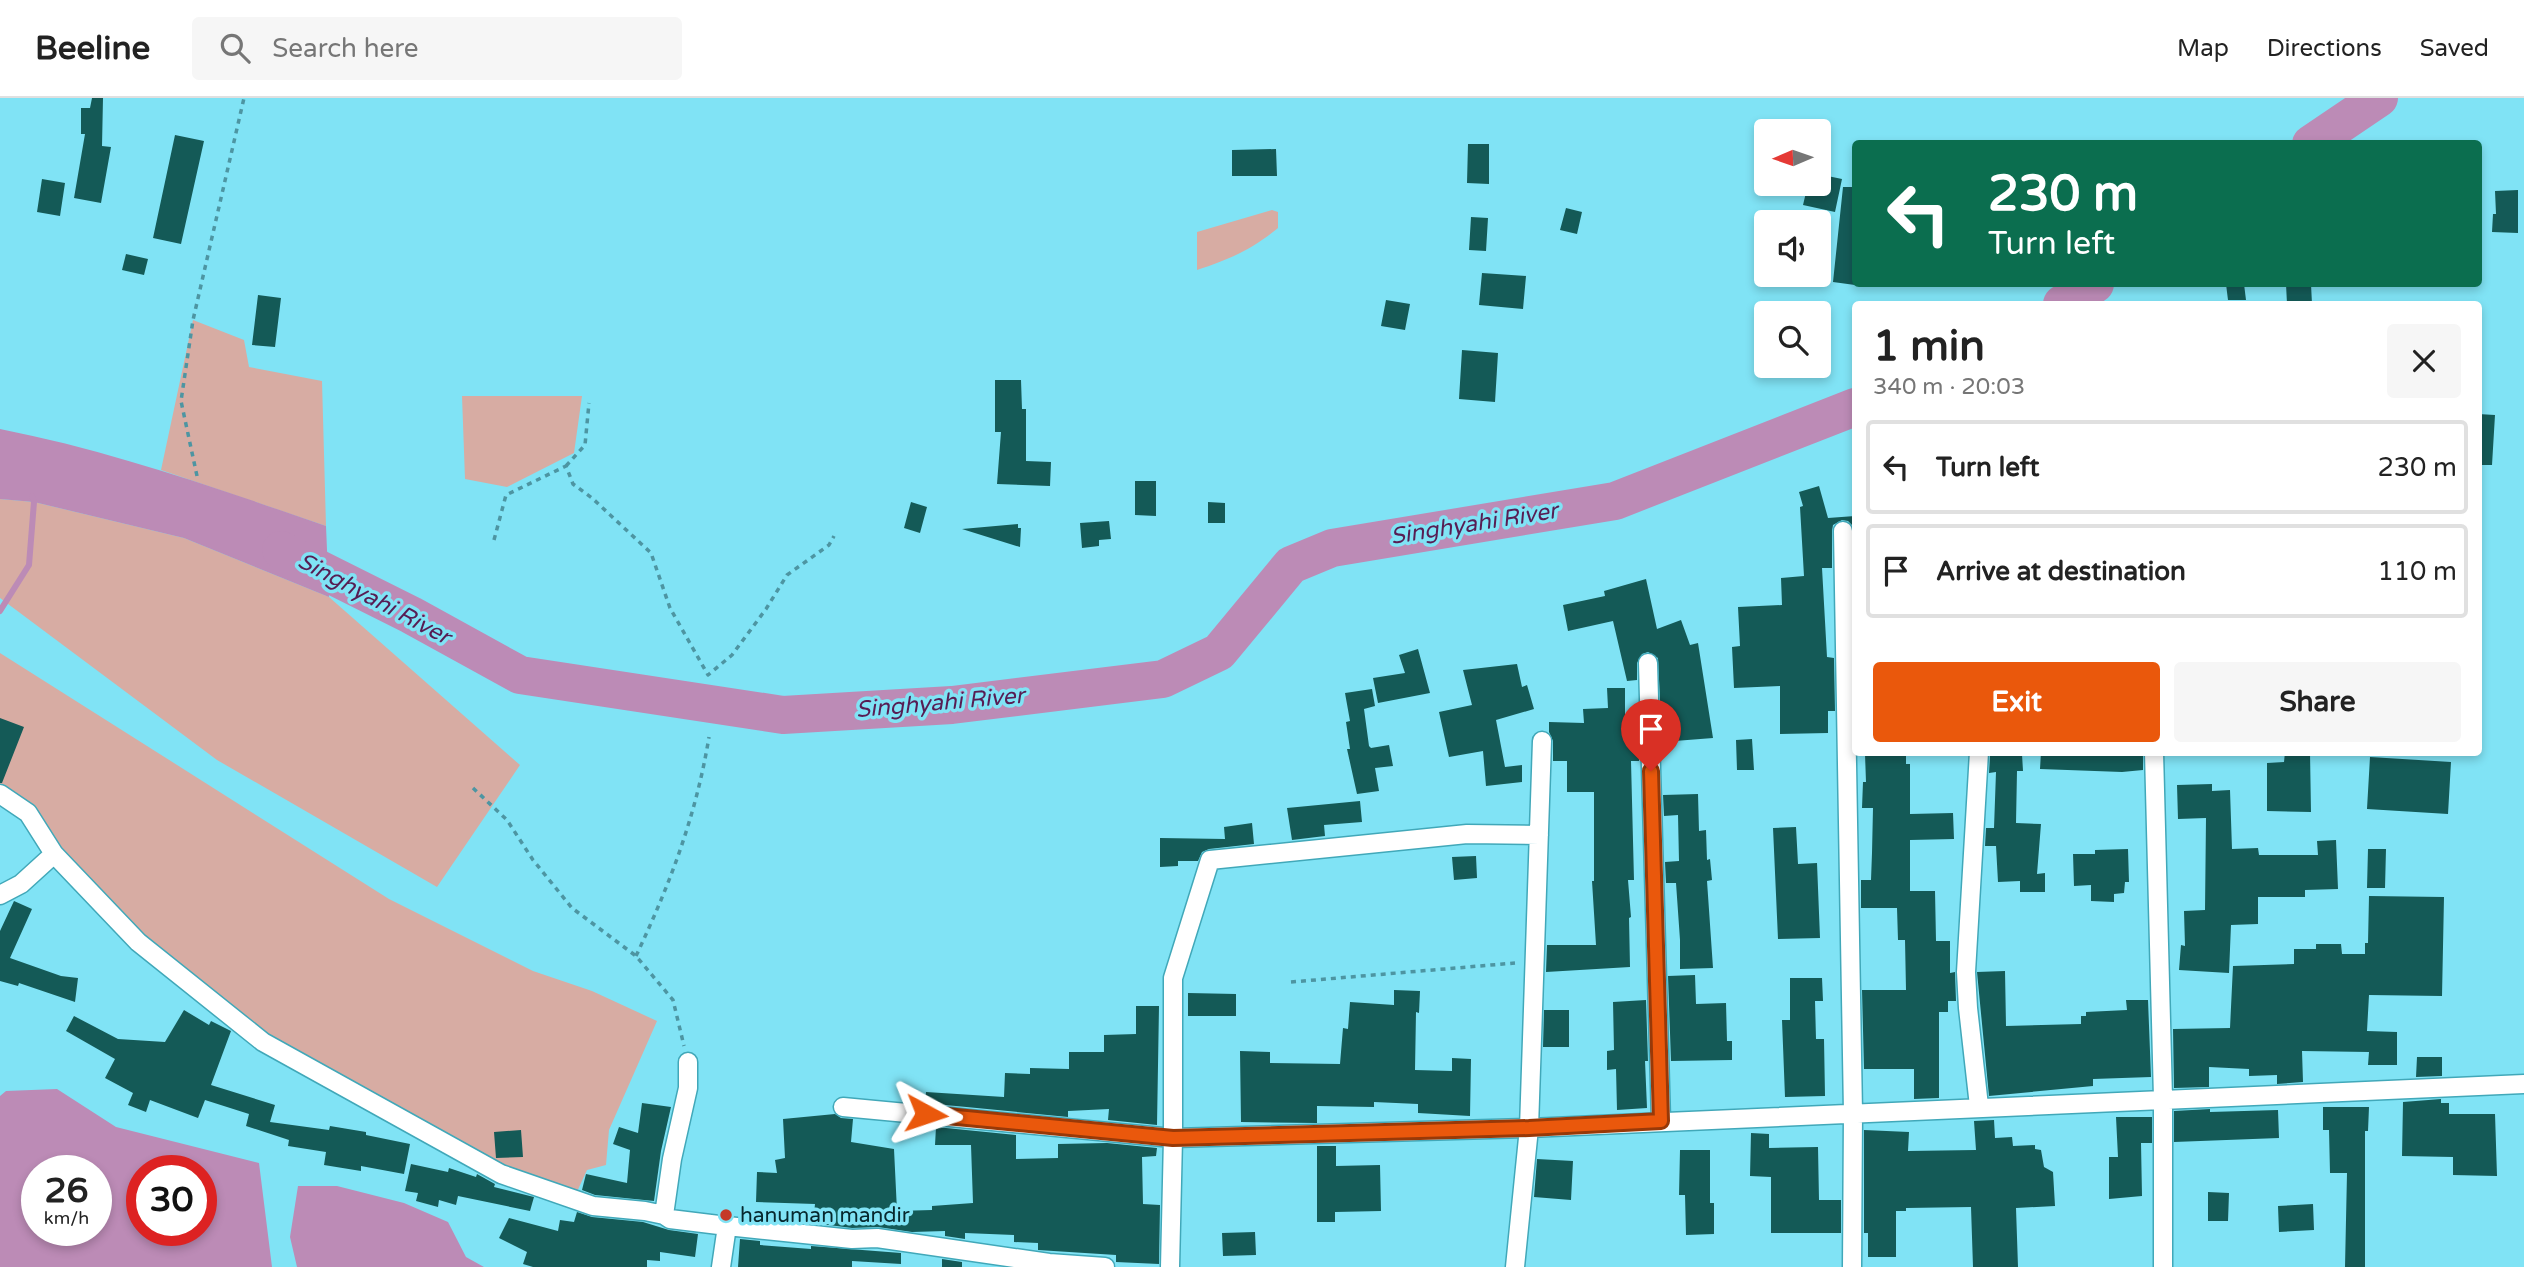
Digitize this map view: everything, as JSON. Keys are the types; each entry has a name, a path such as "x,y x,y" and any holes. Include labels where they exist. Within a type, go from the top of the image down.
{"street":[{"path":"1843,531 1853,1113 1852,1267"},
{"path":"1648,663 1661,1121"},
{"path":"1515,1267 1529,1128 1542,741"},
{"path":"1979,756 1966,972 1979,1106"},
{"path":"2154,756 2163,1267"},
{"path":"0,794 27,813 54,854 138,942 263,1042 501,1174 593,1206 645,1211 670,1219 852,1238 877,1238 1049,1263 1105,1267"},
{"path":"1170,1267 1173,978 1210,860 1467,834 1539,835"},
{"path":"0,895 21,884 54,854"},
{"path":"664,1215 672,1159 688,1087 688,1062"},
{"path":"843,1107 1173,1138 1529,1128 2524,1084"},
{"path":"721,1267 727,1226"}],"path":[{"path":"197,476 181,401 193,320 244,98"},
{"path":"495,540 506,495 566,466 585,444 589,403"},
{"path":"566,466 573,484 592,498 651,553 670,608 708,675 732,655 766,610 787,575 830,545 834,536"},
{"path":"636,956 678,861 701,783 709,737"},
{"path":"473,788 507,820 533,860 572,908 636,956 673,1000 688,1062"},
{"path":"1291,982 1535,962"}],"shaded area":[{"path":"1272,210 1278,212 1278,228 1240,253 1197,270 1197,232"},
{"path":"193,320 244,340 249,367 322,381 326,526 161,470"},
{"path":"462,396 582,396 574,453 507,487 465,479"},
{"path":"0,429 124,460 326,526 329,597 184,538 34,502 0,499"},
{"path":"0,499 34,502 184,538 329,597 520,765 437,887 217,760 0,598"},
{"path":"0,653 389,899 533,971 592,991 657,1021 609,1130 606,1165 587,1170 575,1196 505,1170 263,1042 138,942 0,794"},
{"path":"57,1089 116,1127 259,1163 272,1267 0,1267 0,1096 6,1091"},
{"path":"298,1186 337,1186 404,1203 448,1222 466,1257 484,1267 297,1267 290,1237"}],"building":[{"path":"92,98 103,98 102,146 111,147 101,203 74,198 85,134 81,134 81,108 90,108"},
{"path":"175,135 204,141 181,244 153,238"},
{"path":"1468,144 1489,144 1489,184 1467,183"},
{"path":"1276,149 1277,176 1232,176 1232,150"},
{"path":"1831,177 1842,179 1835,212 1803,205 1805,196 1831,196"},
{"path":"42,179 65,183 60,216 37,212"},
{"path":"1843,187 1852,187 1852,285 1833,282"},
{"path":"2518,190 2518,233 2492,232 2493,214 2496,214 2495,191"},
{"path":"1566,208 1582,212 1577,234 1560,230"},
{"path":"1471,217 1488,218 1486,251 1469,250"},
{"path":"126,254 148,259 144,275 122,270"},
{"path":"1482,273 1526,276 1523,309 1479,305"},
{"path":"2226,287 2244,287 2246,300 2228,300"},
{"path":"2286,287 2311,287 2312,301 2287,301"},
{"path":"258,295 281,298 275,347 252,345"},
{"path":"1386,300 1410,304 1405,330 1381,326"},
{"path":"1462,350 1498,353 1495,402 1459,399"},
{"path":"995,380 1021,380 1022,409 1026,409 1026,461 1051,462 1050,486 997,484 1001,432 995,432"},
{"path":"2482,414 2495,415 2492,465 2482,465"},
{"path":"1135,481 1156,481 1156,516 1135,515"},
{"path":"1819,486 1828,518 1852,516 1852,525 1842,520 1833,525 1832,568 1822,568 1827,657 1834,658 1835,711 1828,711 1828,733 1780,734 1780,686 1734,688 1732,647 1740,646 1738,607 1782,605 1781,578 1804,576 1800,507 1803,506 1799,492"},
{"path":"911,502 927,507 920,533 904,528"},
{"path":"1208,502 1225,503 1225,523 1208,523"},
{"path":"1109,521 1111,539 1099,540 1099,546 1082,548 1080,523"},
{"path":"1018,524 1018,528 1021,528 1020,547 962,529"},
{"path":"1646,579 1657,629 1681,620 1690,645 1698,643 1713,738 1662,742 1658,658 1648,652 1642,654 1637,663 1637,680 1627,681 1613,621 1568,631 1563,605 1605,596 1604,591"},
{"path":"1418,649 1430,693 1378,703 1373,678 1405,673 1399,655"},
{"path":"1517,664 1522,687 1527,685 1534,709 1496,720 1505,767 1522,765 1522,782 1486,786 1483,751 1449,757 1439,712 1472,705 1463,670"},
{"path":"1607,688 1625,688 1625,716 1638,716 1639,761 1631,761 1634,880 1628,880 1631,917 1630,967 1546,972 1547,945 1596,945 1592,881 1594,792 1567,792 1567,761 1553,761 1549,722 1584,723 1583,709 1608,708"},
{"path":"1372,689 1375,706 1364,709 1369,746 1389,745 1393,766 1375,768 1379,791 1357,794 1347,749 1350,749 1346,722 1350,721 1345,693"},
{"path":"0,718 24,727 2,783 0,783"},
{"path":"1752,739 1754,770 1737,770 1736,740"},
{"path":"1865,756 1906,756 1906,764 1910,764 1910,814 1953,813 1954,839 1910,840 1910,891 1935,891 1936,941 1950,941 1950,973 1955,972 1956,1001 1948,1001 1948,1012 1939,1012 1939,1098 1914,1099 1914,1069 1864,1069 1862,990 1906,990 1905,940 1898,940 1897,908 1861,908 1861,880 1871,880 1873,808 1862,808 1863,782 1866,782"},
{"path":"1990,756 2022,756 2023,771 2017,771 2016,823 2041,824 2037,874 2045,873 2045,892 2020,892 2020,881 1998,882 1996,846 1985,846 1986,828 1994,828 1996,772 1989,773"},
{"path":"2041,756 2143,756 2143,770 2122,772 2040,769"},
{"path":"2285,756 2310,756 2311,812 2267,811 2267,763 2284,762"},
{"path":"2370,757 2451,762 2448,814 2367,809"},
{"path":"2212,784 2212,791 2230,790 2232,849 2258,848 2259,855 2318,855 2317,841 2336,840 2338,889 2305,890 2305,897 2258,897 2258,924 2231,925 2229,973 2179,970 2181,945 2185,946 2184,911 2205,910 2206,818 2178,819 2177,785"},
{"path":"1698,794 1699,831 1706,830 1707,860 1710,859 1712,880 1707,881 1713,968 1680,969 1676,883 1666,883 1665,862 1679,861 1678,815 1664,816 1663,795"},
{"path":"1360,801 1362,822 1324,825 1325,836 1292,840 1287,808"},
{"path":"1252,823 1254,844 1209,849 1202,852 1198,861 1178,861 1178,866 1160,867 1160,838 1225,839 1224,827"},
{"path":"1796,827 1798,864 1817,863 1820,938 1778,939 1773,828"},
{"path":"2128,849 2129,882 2125,882 2124,893 2114,894 2114,902 2091,901 2091,885 2074,886 2073,854"},
{"path":"2368,849 2386,849 2385,888 2367,888"},
{"path":"1476,856 1477,878 1454,880 1452,857"},
{"path":"2369,896 2444,897 2442,996 2369,995 2367,1031 2397,1032 2397,1065 2368,1065 2369,1052 2302,1051 2303,1082 2277,1084 2277,1075 2249,1076 2249,1069 2209,1067 2209,1087 2174,1088 2173,1029 2230,1028 2233,966 2294,964 2294,949 2316,949 2316,944 2341,944 2342,954 2365,954 2365,943 2368,943"},
{"path":"14,901 32,909 10,958 61,976 78,978 75,1002 19,983 18,986 0,981 0,931"},
{"path":"2005,971 2006,1026 2081,1024 2081,1016 2086,1016 2086,1012 2127,1010 2126,1000 2148,1000 2151,1077 2093,1079 2093,1086 1989,1096 1977,972"},
{"path":"1695,975 1696,1004 1726,1003 1727,1041 1732,1041 1732,1060 1671,1061 1668,976"},
{"path":"1790,978 1822,978 1823,1001 1815,1001 1816,1039 1824,1039 1825,1096 1785,1097 1782,1020 1790,1020"},
{"path":"1394,990 1420,991 1419,1013 1416,1012 1415,1070 1452,1071 1452,1058 1471,1059 1470,1116 1418,1113 1418,1104 1374,1102 1374,1107 1317,1106 1317,1123 1241,1122 1240,1051 1270,1052 1270,1063 1340,1064 1343,1028 1348,1029 1350,1002 1394,1005"},
{"path":"1188,993 1236,994 1236,1016 1188,1016"},
{"path":"1646,1000 1647,1108 1617,1110 1616,1069 1607,1070 1607,1051 1614,1050 1613,1002"},
{"path":"1136,1006 1159,1006 1157,1125 1108,1120 1109,1109 1068,1111 1068,1117 925,1103 926,1092 1004,1097 1005,1073 1030,1074 1030,1068 1069,1069 1069,1052 1104,1052 1104,1035 1136,1034"},
{"path":"184,1010 209,1025 211,1021 231,1031 211,1085 275,1105 270,1122 329,1130 330,1126 410,1144 404,1174 361,1166 361,1171 324,1165 326,1152 288,1146 289,1140 246,1126 249,1114 205,1100 198,1118 150,1100 146,1112 128,1105 133,1093 105,1078 115,1059 66,1031 74,1016 118,1039 165,1042"},
{"path":"1544,1010 1569,1010 1569,1047 1543,1047"},
{"path":"2417,1057 2442,1057 2442,1076 2416,1077"},
{"path":"2441,1099 2441,1103 2449,1103 2449,1114 2495,1114 2497,1176 2453,1175 2453,1157 2402,1156 2403,1102"},
{"path":"642,1103 671,1107 654,1201 595,1195 582,1190 586,1174 627,1183 630,1150 613,1144 619,1127 638,1133"},
{"path":"2323,1107 2369,1107 2368,1131 2365,1131 2365,1267 2345,1267 2347,1173 2330,1173 2329,1130 2323,1130"},
{"path":"2210,1109 2210,1112 2278,1110 2279,1138 2174,1142 2174,1111"},
{"path":"835,1114 841,1118 853,1119 851,1142 894,1149 897,1211 932,1210 932,1206 973,1203 971,1145 935,1145 936,1127 1016,1135 1016,1159 1058,1158 1058,1144 1107,1143 1157,1148 1156,1156 1142,1157 1143,1204 1160,1205 1159,1264 1116,1262 1116,1255 1038,1250 1038,1243 1014,1242 1014,1235 965,1233 965,1239 945,1236 945,1231 912,1232 813,1223 815,1204 756,1202 757,1172 777,1173 775,1160 785,1158 783,1119"},
{"path":"2116,1117 2152,1117 2152,1143 2141,1143 2142,1196 2109,1199 2109,1157 2118,1157"},
{"path":"1994,1120 1995,1138 2012,1137 2013,1146 2035,1145 2035,1149 2041,1150 2044,1167 2053,1172 2055,1206 2016,1208 2018,1267 1973,1267 1971,1207 1906,1208 1906,1211 1896,1211 1896,1257 1868,1257 1868,1233 1864,1233 1864,1130 1909,1132 1908,1151 1976,1150 1974,1121"},
{"path":"521,1130 523,1157 496,1158 494,1132"},
{"path":"1751,1133 1769,1134 1769,1148 1818,1147 1819,1200 1841,1200 1841,1233 1771,1233 1771,1177 1750,1176"},
{"path":"1317,1146 1336,1146 1336,1166 1380,1165 1381,1211 1335,1212 1335,1222 1317,1222"},
{"path":"1680,1150 1710,1150 1710,1203 1714,1203 1714,1234 1686,1235 1685,1195 1679,1195"},
{"path":"1537,1159 1573,1161 1571,1200 1534,1197"},
{"path":"411,1164 448,1172 449,1168 476,1177 477,1174 495,1184 494,1187 534,1197 530,1211 458,1196 456,1205 439,1200 438,1207 416,1201 418,1193 405,1191"},
{"path":"2208,1192 2229,1193 2228,1221 2208,1221"},
{"path":"2313,1204 2314,1230 2279,1232 2278,1206"},
{"path":"577,1212 592,1217 643,1222 669,1230 698,1234 695,1257 660,1252 660,1261 647,1260 647,1267 533,1267 523,1264 527,1252 499,1238 509,1218 558,1231 560,1220 574,1222"},
{"path":"1255,1232 1256,1255 1223,1256 1222,1233"},
{"path":"740,1239 760,1241 760,1245 901,1253 901,1264 852,1261 852,1267 738,1267"},
{"path":"942,1259 962,1262 962,1267 942,1267"}],"waterway":[{"name":"Singhyahi River","path":"2317,140 2379,98"},
{"name":"Singhyahi River","path":"2067,301 2090,287"},
{"name":"Singhyahi River","path":"281,550 411,615 520,675 783,715 952,705 1163,679 1219,652 1291,565 1332,548 1615,501 1852,408"},
{"path":"0,611 29,565 34,502 32,496"}],"place":[{"name":"hanuman mandir","path":"726,1215"}],"route":[{"path":"926,1114 1173,1138 1529,1128 1661,1121 1651,771"}]}
